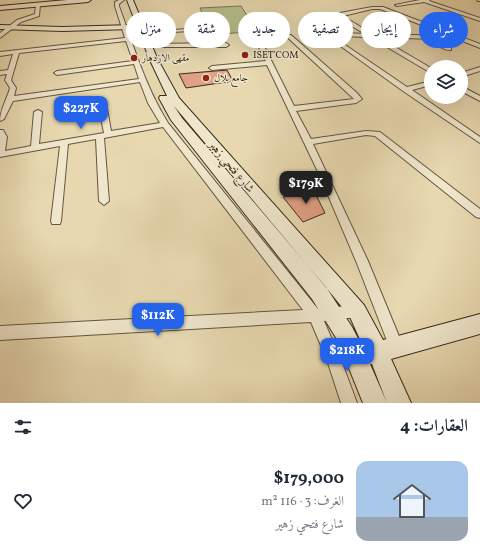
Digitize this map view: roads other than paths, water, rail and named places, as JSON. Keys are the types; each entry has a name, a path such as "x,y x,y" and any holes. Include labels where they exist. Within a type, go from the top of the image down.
{"street":[{"path":"0,7 70,0"},
{"path":"0,7 88,0"},
{"name":"شارع فتحي زهير","path":"122,0 126,12"},
{"name":"شارع فتحي زهير","path":"130,0 131,12"},
{"path":"397,5 426,0 480,20"},
{"path":"0,36 21,19 37,15 38,5"},
{"path":"361,29 342,18 342,14 378,8 390,12"},
{"path":"0,26 126,32"},
{"path":"0,54 126,33"},
{"path":"290,37 355,94 358,99 292,109"},
{"path":"468,39 480,39"},
{"path":"468,41 480,46"},
{"path":"135,48 136,62 152,102 166,124 314,316 334,360 349,403"},
{"name":"شارع فتحي زهير","path":"140,48 156,84 177,120 319,293 356,357 375,403"},
{"name":"شارع فتحي زهير","path":"143,48 174,99 255,194 336,285 387,349 399,403"},
{"path":"262,48 309,142 342,214 387,349"},
{"path":"346,48 480,141"},
{"path":"392,48 424,67"},
{"path":"0,119 10,102 13,88 8,80 17,52"},
{"path":"57,73 136,62"},
{"path":"212,68 269,63"},
{"path":"468,73 480,69"},
{"path":"0,73 11,72"},
{"path":"0,105 10,102 143,80"},
{"path":"406,90 424,85"},
{"path":"468,92 480,99"},
{"path":"102,103 104,136 104,200"},
{"path":"35,148 38,112"},
{"path":"0,132 4,137 0,152 64,144 166,124"},
{"path":"309,142 366,133 376,134 480,214"},
{"path":"56,221 64,144"},
{"path":"0,333 333,315 357,311"},
{"path":"334,360 356,357 480,324"}],"place":[{"name":"ISET'COM","path":"245,55"},
{"name":"مقهى الازدهار","path":"134,58"},
{"name":"جامع بلال","path":"206,78"}]}
